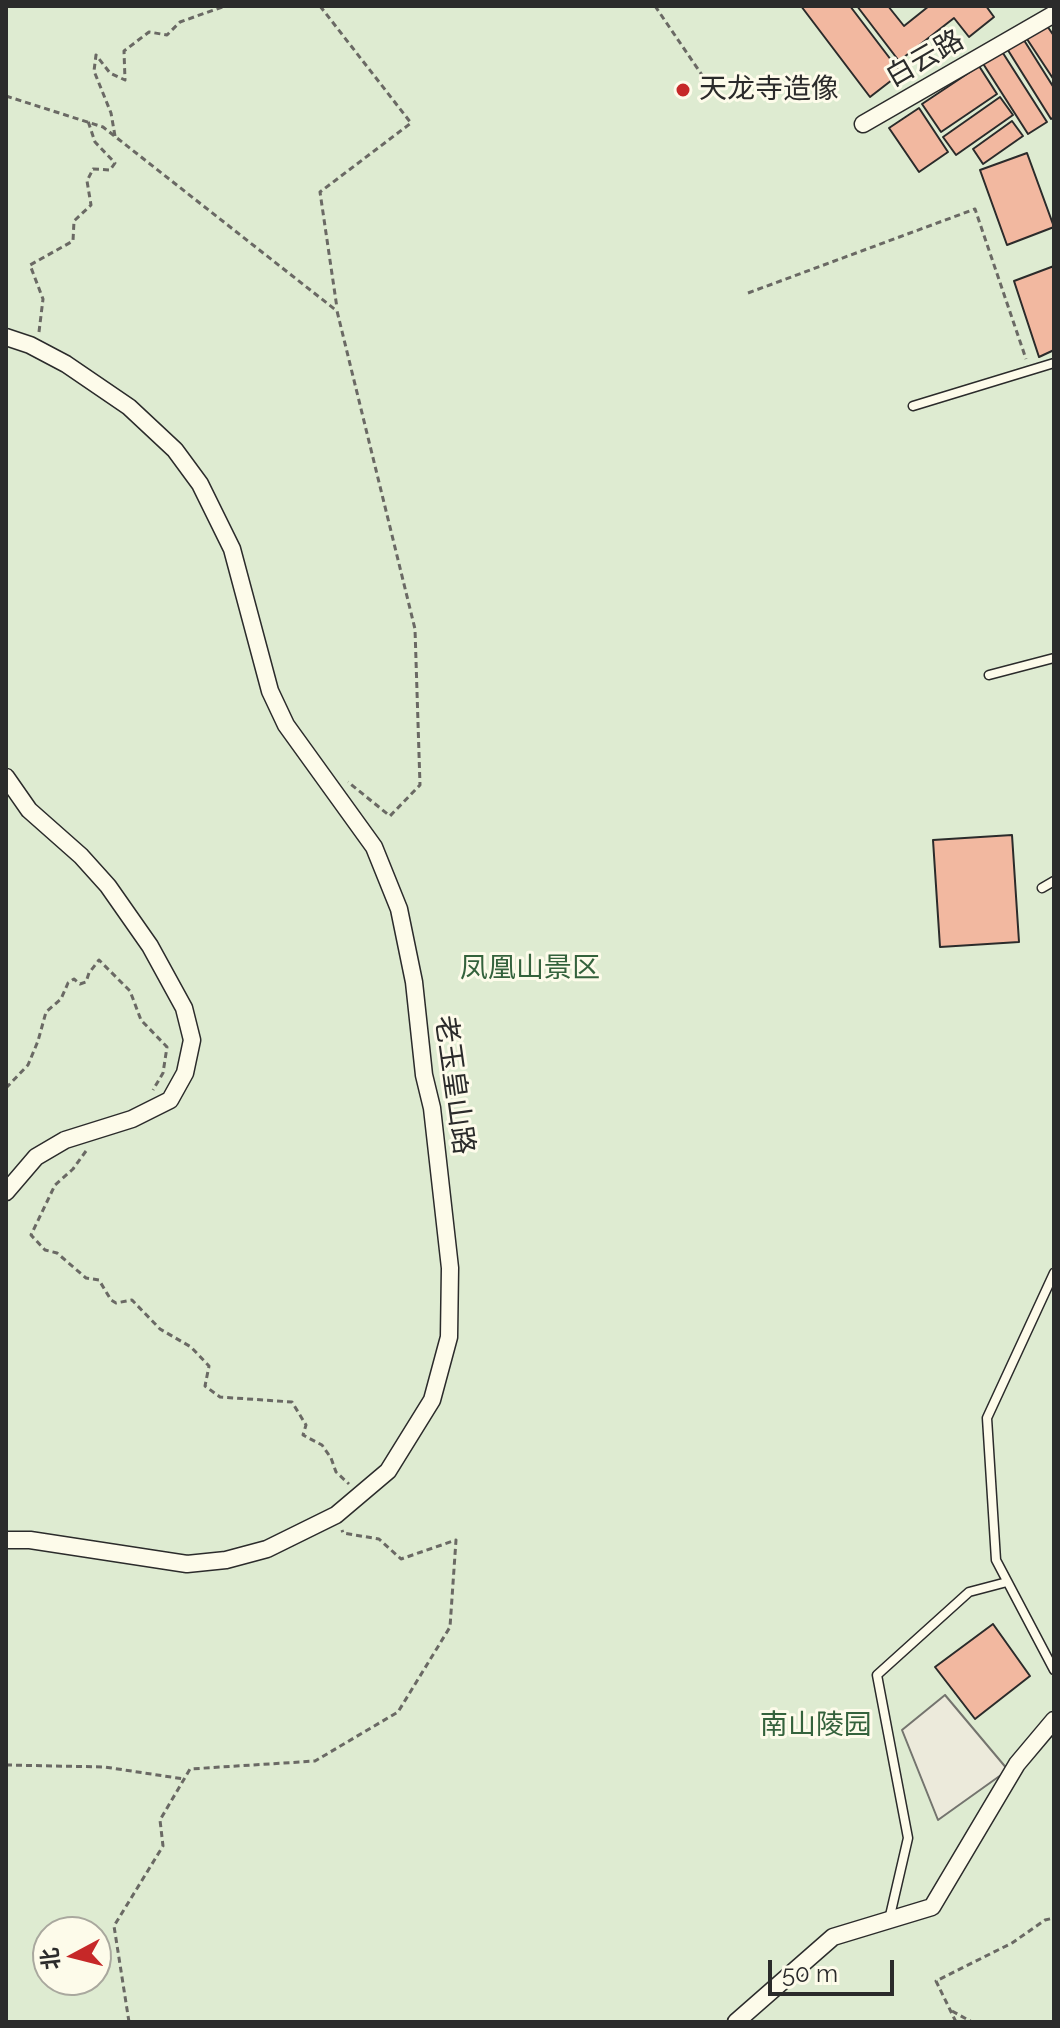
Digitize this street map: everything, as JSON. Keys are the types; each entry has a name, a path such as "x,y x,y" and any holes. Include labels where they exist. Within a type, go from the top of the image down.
{"street":[{"name":"白云路","path":"863,124 1054,14"},
{"name":"老玉皇山路","path":"6,337 30,345 66,364 129,407 175,450 200,484 232,549 270,691 286,725 374,847 399,909 414,982 424,1075 437,1144 450,1268 449,1337 432,1400 388,1471 336,1515 267,1549 226,1560 187,1564 30,1540 6,1540"},
{"path":"6,777 29,810 81,856 108,886 150,946 184,1008 192,1040 185,1073 170,1100 132,1119 65,1140 36,1157 6,1192"},
{"path":"736,2022 833,1937 932,1907 1017,1764 1054,1720"}],"lane":[{"path":"913,406 1054,363"},
{"path":"989,675 1054,658"},
{"path":"1042,888 1054,881"},
{"path":"1054,1273 987,1418 996,1560 1054,1670"},
{"path":"889,1920 908,1838 877,1675 969,1592 1007,1582"}],"path":[{"path":"115,136 111,113 94,71 96,55 110,73 125,80 124,51 149,32 167,35 180,22 225,6"},
{"path":"320,6 411,123 320,192 337,311 415,629 420,785 390,816 341,776 323,777"},
{"path":"655,6 702,75"},
{"path":"6,96 103,127 337,311"},
{"path":"30,345 38,335 43,299 30,265 73,241 74,221 91,205 87,181 93,169 110,170 115,163 95,142 88,121"},
{"path":"748,293 975,209 1029,370"},
{"path":"6,1088 28,1065 46,1012 61,999 68,983 74,979 80,984 86,982 99,960 130,991 141,1020 167,1047 163,1073 154,1090 145,1095"},
{"path":"6,1765 105,1767 184,1779"},
{"path":"956,2022 936,1981 1012,1943 1045,1920 1054,1918"},
{"path":"952,2011 972,2022"}],"green space":[{"name":"凤凰山景区","path":"6,6 1054,6 1054,2022 6,2022"}],"shaded area":[{"path":"945,1695 1008,1770 938,1820 902,1730"}],"building":[{"path":"801,6 850,6 901,73 870,97"},
{"path":"857,6 888,6 904,26 929,6 986,6 994,17 969,37 954,18 899,61"},
{"path":"1043,20 1054,36 1054,80 1023,33"},
{"path":"1022,37 1054,88 1054,117 1051,119 1006,47"},
{"path":"1001,50 1047,122 1028,134 982,62"},
{"path":"979,66 997,94 941,132 922,104"},
{"path":"1000,97 1013,115 956,155 943,137"},
{"path":"919,108 948,152 919,172 889,128"},
{"path":"1012,121 1023,136 983,164 973,149"},
{"path":"1027,153 1054,227 1007,245 980,170"},
{"path":"1054,266 1054,350 1039,357 1014,281"},
{"path":"1012,835 1019,942 940,947 933,840"},
{"path":"993,1624 1030,1676 975,1719 935,1667"}],"place":[{"name":"天龙寺造像","path":"683,90"}],"park label":[{"name":"南山陵园","path":"816,1726"}]}
